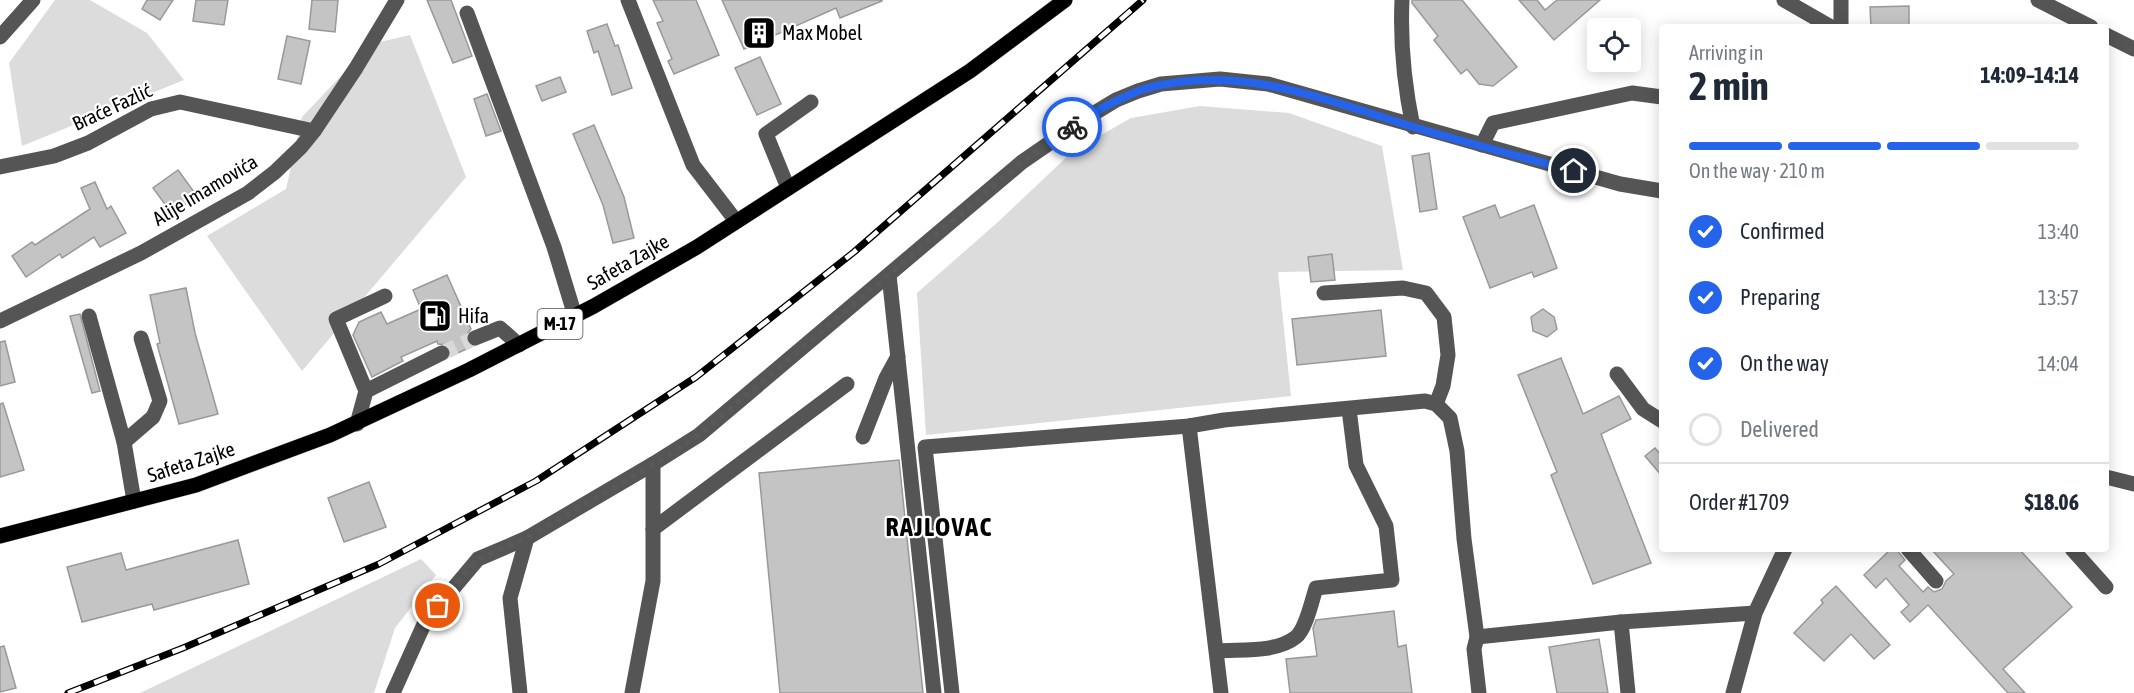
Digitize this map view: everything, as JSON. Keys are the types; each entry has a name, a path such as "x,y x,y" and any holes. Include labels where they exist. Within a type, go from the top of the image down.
{"main road":[{"name":"Safeta Zajke","path":"0,536 196,485 357,424 519,345 697,247 970,71 1065,0"}],"street":[{"path":"0,37 33,0"},
{"name":"Alije Imamovića","path":"0,321 141,253 248,193 275,172 314,131 398,0"},
{"path":"628,0 693,165 736,221"},
{"path":"1402,0 1400,39 1405,89 1413,127"},
{"path":"1784,0 1826,24"},
{"path":"1841,0 1841,24"},
{"path":"2038,0 2085,24"},
{"path":"467,13 554,248 575,316"},
{"path":"2109,36 2134,49"},
{"path":"393,693 425,622 478,559 527,538 653,465 699,435 1022,162 1083,120 1116,100 1138,91 1161,84 1220,79 1268,84 1620,184 1659,190"},
{"path":"1482,146 1493,123 1632,93 1659,97"},
{"name":"Braće Fazlić","path":"0,167 54,156 88,143 150,109 180,102 314,131"},
{"path":"788,188 766,134 811,102"},
{"path":"889,275 933,693"},
{"path":"1324,293 1403,288 1426,293 1444,317 1448,355 1443,386 1436,404"},
{"path":"357,424 366,391 336,319 385,296"},
{"path":"89,316 123,442 134,501"},
{"path":"476,338 500,328 519,345"},
{"path":"123,442 153,417 160,401 141,338"},
{"path":"366,391 442,353"},
{"path":"862,437 886,378 898,356"},
{"path":"1617,374 1643,409 1659,419"},
{"path":"653,530 847,384"},
{"path":"952,693 926,447 1189,426 1224,420 1425,401 1436,404 1450,418 1457,451 1464,538 1477,637 1474,649 1479,693"},
{"path":"1217,651 1275,647 1298,636 1316,588 1392,580 1386,526 1356,465 1349,408"},
{"path":"1189,426 1221,693"},
{"path":"632,693 653,581 653,465"},
{"path":"2109,478 2134,484"},
{"path":"520,693 510,598 527,538"},
{"path":"1733,693 1755,613 1784,552"},
{"path":"1911,552 1936,581"},
{"path":"2076,552 2106,587"},
{"path":"1477,637 1621,622 1755,613"},
{"path":"1621,622 1628,693"}],"shaded area":[{"path":"55,0 90,0 147,33 184,80 22,146 9,63"},
{"path":"410,35 466,177 302,371 207,236 286,189 302,117 371,44"},
{"path":"1200,106 1289,113 1382,146 1403,270 1278,272 1291,396 926,435 917,293 998,222 1073,151 1131,118"},
{"path":"421,559 436,575 395,628 374,693 140,693"}],"building":[{"path":"147,0 173,0 160,20 142,9"},
{"path":"196,0 228,0 224,25 193,21"},
{"path":"312,0 338,0 335,32 309,29"},
{"path":"427,0 451,0 472,56 453,63"},
{"path":"653,0 696,0 719,55 674,74 668,61 672,59 657,23 663,21"},
{"name":"Max Mobel","path":"722,0 882,1 840,18 836,8 744,49"},
{"path":"1412,0 1462,0 1517,67 1493,86 1479,84 1467,69 1461,74 1434,40 1438,36"},
{"path":"1519,0 1537,0 1545,10 1557,0 1600,0 1554,40"},
{"path":"1909,6 1909,24 1871,24 1870,7"},
{"path":"607,24 615,46 618,45 632,88 612,95 598,51 594,53 587,31"},
{"path":"287,36 310,41 301,84 278,79"},
{"path":"760,57 781,104 757,115 735,68"},
{"path":"560,77 566,92 542,101 536,86"},
{"path":"487,94 501,131 486,136 474,99"},
{"path":"594,125 624,197 634,238 613,243 603,205 573,134"},
{"path":"1429,153 1437,209 1420,212 1412,156"},
{"path":"178,170 197,196 172,214 153,188"},
{"path":"95,182 107,209 111,206 126,233 100,247 94,237 62,258 60,254 26,277 12,256 32,242 35,245 90,209 81,188"},
{"path":"1495,205 1500,218 1534,205 1557,268 1534,277 1532,272 1490,288 1463,217"},
{"path":"1332,254 1335,280 1311,282 1308,257"},
{"name":"Hifa","path":"447,275 471,329 465,337 471,347 451,356 451,349 448,345 438,344 437,341 401,357 403,361 372,377 353,335 359,322 381,312 387,324 421,309 413,290"},
{"path":"186,288 195,333 218,414 179,424 157,344 160,343 150,295"},
{"path":"1543,309 1554,317 1557,329 1547,337 1533,331 1531,317"},
{"path":"1381,310 1386,356 1297,365 1292,319"},
{"path":"80,314 100,391 92,393 70,316"},
{"path":"5,341 15,382 0,386 0,342"},
{"path":"1561,358 1583,414 1619,396 1631,419 1601,434 1651,563 1593,584 1551,475 1557,472 1518,375"},
{"path":"3,403 24,470 0,477 0,404"},
{"path":"1655,448 1659,453 1659,472 1645,456"},
{"path":"899,460 923,693 780,693 759,473"},
{"path":"369,482 386,527 344,542 328,498"},
{"path":"238,540 249,584 154,610 152,604 82,622 67,567 121,553 126,570"},
{"path":"1888,552 1898,552 1905,560 1899,566 1923,592 1928,587 1934,592 1942,589 1946,581 1954,574 1934,552 2022,552 2072,607 2003,669 2025,693 2008,693 1928,605 1910,622 1901,612 1909,605 1886,578 1876,588 1864,575"},
{"path":"1836,586 1890,645 1874,659 1851,634 1824,661 1794,633 1823,603 1821,600"},
{"path":"1394,611 1398,647 1406,645 1412,693 1290,693 1286,659 1317,656 1313,628 1316,620"},
{"path":"1599,639 1608,693 1557,693 1549,647"},
{"path":"4,646 16,688 0,692 0,647"}],"tunnel":[{"path":"442,353 475,338"}],"railway":[{"path":"68,693 183,648 379,564 536,481 696,377 854,252 1143,0"}],"way so far":[{"path":"438,606 478,559 527,538 653,465 699,435 1022,162 1072,127"}],"place":[{"name":"Max Mobel","path":"759,33"},
{"name":"Hifa","path":"435,316"}],"district":[{"name":"RAJLOVAC","path":"939,527"}],"route":[{"path":"1072,127 1116,100 1138,91 1161,84 1220,79 1268,84 1294,90 1413,127 1574,171"}]}
